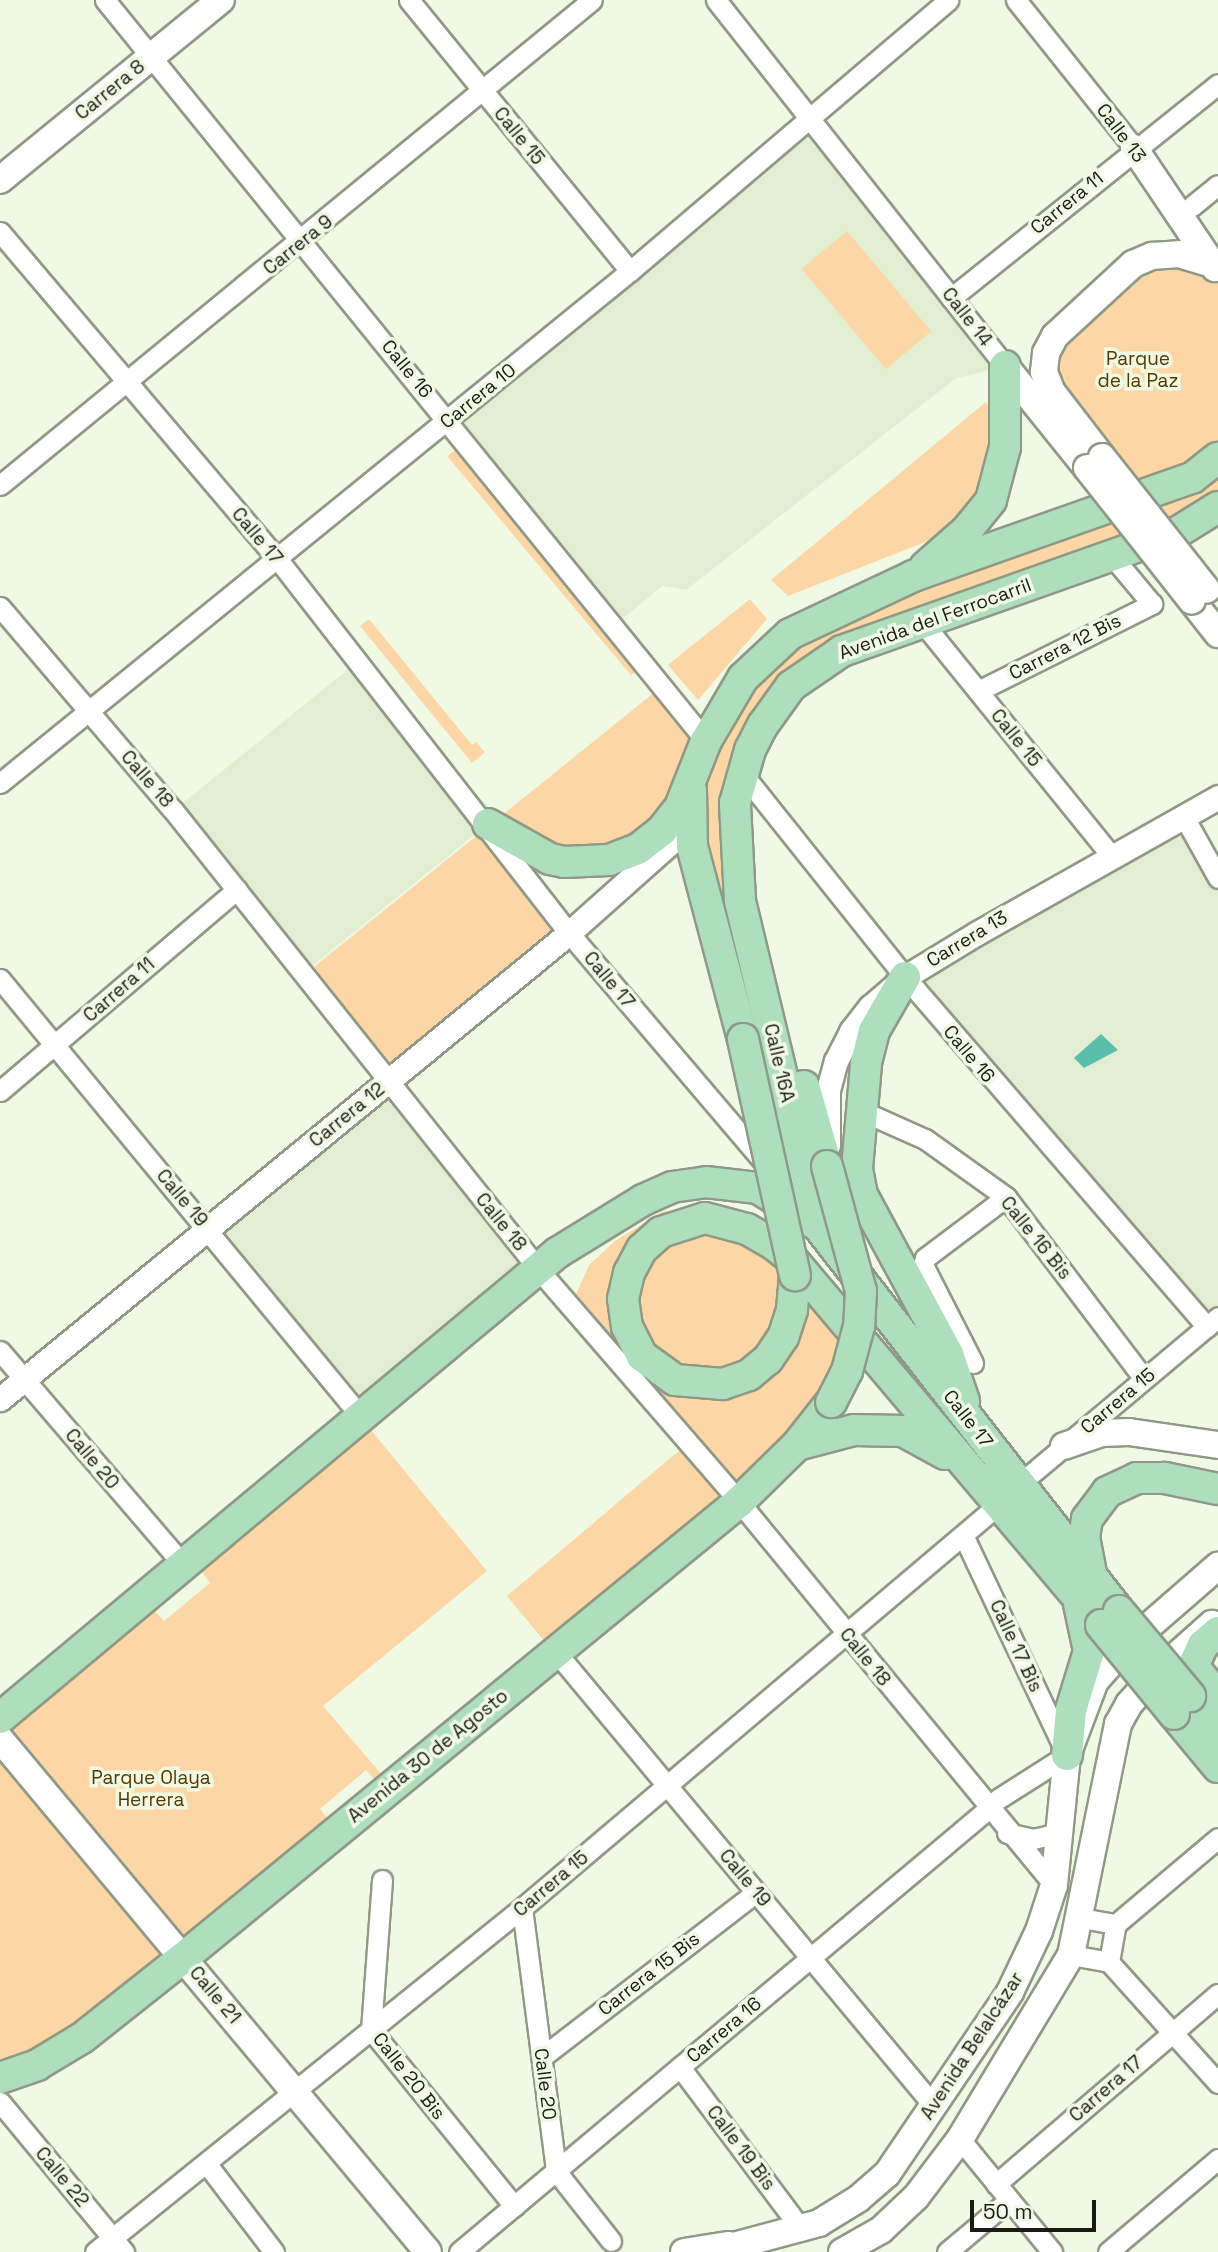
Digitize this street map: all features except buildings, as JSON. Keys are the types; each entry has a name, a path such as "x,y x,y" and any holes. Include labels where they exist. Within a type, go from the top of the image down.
{"main road":[{"name":"Carrera 8","path":"0,180 221,0"},
{"name":"Calle 13","path":"1134,148 1215,268"},
{"name":"Calle 14","path":"1094,462 1052,392 1044,372 1046,353 1055,336 1133,264 1152,256 1179,254 1215,268"},
{"name":"Calle 14","path":"1004,366 1094,462 1209,595 1218,634"},
{"path":"913,576 967,530 991,500 1006,447 1004,366"},
{"path":"488,824 550,859 579,863 609,860 638,849 662,831 680,807 706,741 743,678 790,634 913,576 1192,478 1218,457"},
{"name":"Avenida del Ferrocarril","path":"740,900 734,842 735,803 742,773 769,714 791,686 842,651 1176,533 1218,507"},
{"name":"Calle 16A","path":"692,779 690,826 743,1039 793,1266"},
{"name":"Calle 16A","path":"740,900 818,1226"},
{"name":"Avenida 30 de Agosto","path":"0,2078 37,2065 82,2038 183,1958 739,1502 797,1445 831,1402 847,1371 856,1337 860,1292 827,1166 783,1017 740,900"},
{"path":"905,977 874,1031 862,1111 857,1169 862,1195 948,1354 973,1425"},
{"path":"0,1718 185,1567 538,1268 643,1200 672,1187 705,1182 758,1188 818,1226"},
{"path":"705,1218 731,1223 793,1266 792,1310 783,1336 768,1359 749,1374 723,1384 675,1380 642,1356 627,1327 623,1299 629,1273 642,1249 682,1222 705,1218"},
{"name":"Calle 17","path":"818,1226 973,1425 1008,1495"},
{"name":"Calle 17","path":"793,1266 1008,1495 1110,1618 1218,1730"},
{"path":"797,1445 854,1430 903,1431 943,1452 1008,1495"},
{"path":"1064,1446 1102,1433 1129,1432 1218,1445"},
{"path":"1067,1755 1070,1710 1089,1651 1083,1584 1087,1519 1107,1492 1137,1478 1165,1478 1218,1489"},
{"name":"Avenida Belalcázar","path":"684,2252 721,2248 802,2230 858,2199 887,2174 1010,1992 1040,1931 1054,1885 1067,1755 1095,1681 1109,1662 1218,1566"},
{"name":"Avenida Belalcázar","path":"842,2252 881,2230 907,2206 960,2139 1071,1955 1081,1918 1118,1724 1129,1704 1157,1673 1218,1618"},
{"path":"1194,1703 1193,1666 1203,1645 1218,1632"},
{"name":"Calle 17","path":"1194,1703 1218,1767"},
{"name":"Calle 21","path":"0,1739 295,2089 428,2252"}],"street":[{"name":"Calle 16","path":"105,0 449,420 706,741"},
{"name":"Calle 15","path":"408,0 630,271"},
{"name":"Carrera 9","path":"0,485 484,92 592,0"},
{"name":"Calle 14","path":"716,0 813,119 1004,366"},
{"name":"Carrera 10","path":"0,783 86,710 449,420 630,271 813,119 948,0"},
{"name":"Calle 13","path":"1016,0 1134,148"},
{"name":"Carrera 11","path":"951,298 1134,148 1218,84"},
{"path":"1192,206 1218,185"},
{"name":"Calle 17","path":"0,232 276,557 488,824 569,933 818,1226"},
{"path":"1176,533 1209,595"},
{"name":"Carrera 12 Bis","path":"978,691 1152,604 1111,555"},
{"name":"Calle 18","path":"0,607 237,889 387,1083 538,1268 993,1804 1007,1833 1054,1885"},
{"name":"Calle 15","path":"922,622 1110,854"},
{"name":"Calle 16","path":"742,773 905,977 1212,1322"},
{"name":"Carrera 13","path":"827,1166 828,1090 851,1031 905,977 1110,854 1218,797"},
{"path":"1183,816 1218,878"},
{"name":"Carrera 12","path":"0,1399 569,933 690,826"},
{"name":"Carrera 11","path":"0,1091 237,889"},
{"name":"Calle 19","path":"0,979 362,1418"},
{"name":"Calle 16 Bis","path":"862,1111 925,1139 1006,1198 1144,1379"},
{"path":"973,1363 923,1265 925,1258 1006,1198"},
{"name":"Carrera 15","path":"95,2252 119,2245 206,2163 522,1908 964,1537 1064,1446 1212,1322"},
{"name":"Calle 20","path":"0,1350 185,1567"},
{"name":"Calle 17 Bis","path":"964,1537 1067,1755"},
{"name":"Calle 19","path":"555,1651 934,2106"},
{"name":"Carrera 16","path":"459,2252 993,1804 1067,1755"},
{"path":"1007,1833 1033,1839 1059,1833"},
{"path":"1109,1962 1116,1924 1218,1839"},
{"name":"Calle 20 Bis","path":"382,1880 371,2030 514,2207"},
{"name":"Carrera 15 Bis","path":"542,2057 756,1892"},
{"name":"Calle 20","path":"522,1908 556,2171"},
{"path":"1081,1918 1116,1924"},
{"path":"1071,1955 1109,1962 1218,2083"},
{"name":"Carrera 17","path":"996,2184 1218,1994"},
{"name":"Calle 19 Bis","path":"680,2067 802,2230"},
{"name":"Calle 22","path":"0,2102 119,2245"},
{"path":"960,2139 1052,2252"},
{"path":"1108,2252 1218,2159"},
{"path":"206,2163 274,2252"},
{"path":"556,2171 611,2241"},
{"path":"947,2252 1009,2200"}],"shaded area":[{"path":"813,119 1005,366 955,379 686,590 662,586 613,627 449,420"},
{"path":"357,662 488,824 304,972 174,811"},
{"path":"1183,815 1218,878 1218,1317 1207,1327 905,977"},
{"path":"387,1083 537,1269 357,1415 207,1229"}],"green space":[{"path":"847,231 931,331 886,369 802,269"},
{"name":"Parque de la Paz","path":"1152,256 1218,272 1218,458 1136,499 1102,457 1046,353"},
{"path":"986,402 996,421 993,479 943,535 788,596 771,580"},
{"path":"455,450 639,669 631,676 447,456"},
{"path":"1218,469 1218,494 1166,524 839,642 753,721 740,900 718,905 703,845 701,804 709,765 717,743 770,664 831,623 1147,508"},
{"path":"750,599 767,619 698,700 668,665"},
{"path":"369,619 472,745 476,742 485,752 472,763 360,626"},
{"path":"661,687 706,741 680,807 594,862 490,825 569,933 387,1083 304,975"},
{"path":"684,1209 747,1229 855,1339 831,1402 731,1492 546,1643 507,1596 687,1444 571,1306 589,1265 615,1241 662,1212"},
{"name":"Parque Olaya Herrera","path":"370,1429 487,1571 323,1706 383,1776 376,1781 366,1770 320,1809 329,1820 82,2021 51,2043 0,2065 0,1736 155,1611 164,1621 210,1583 202,1572"}],"water":[{"path":"1101,1034 1118,1050 1084,1068 1074,1058"}]}
